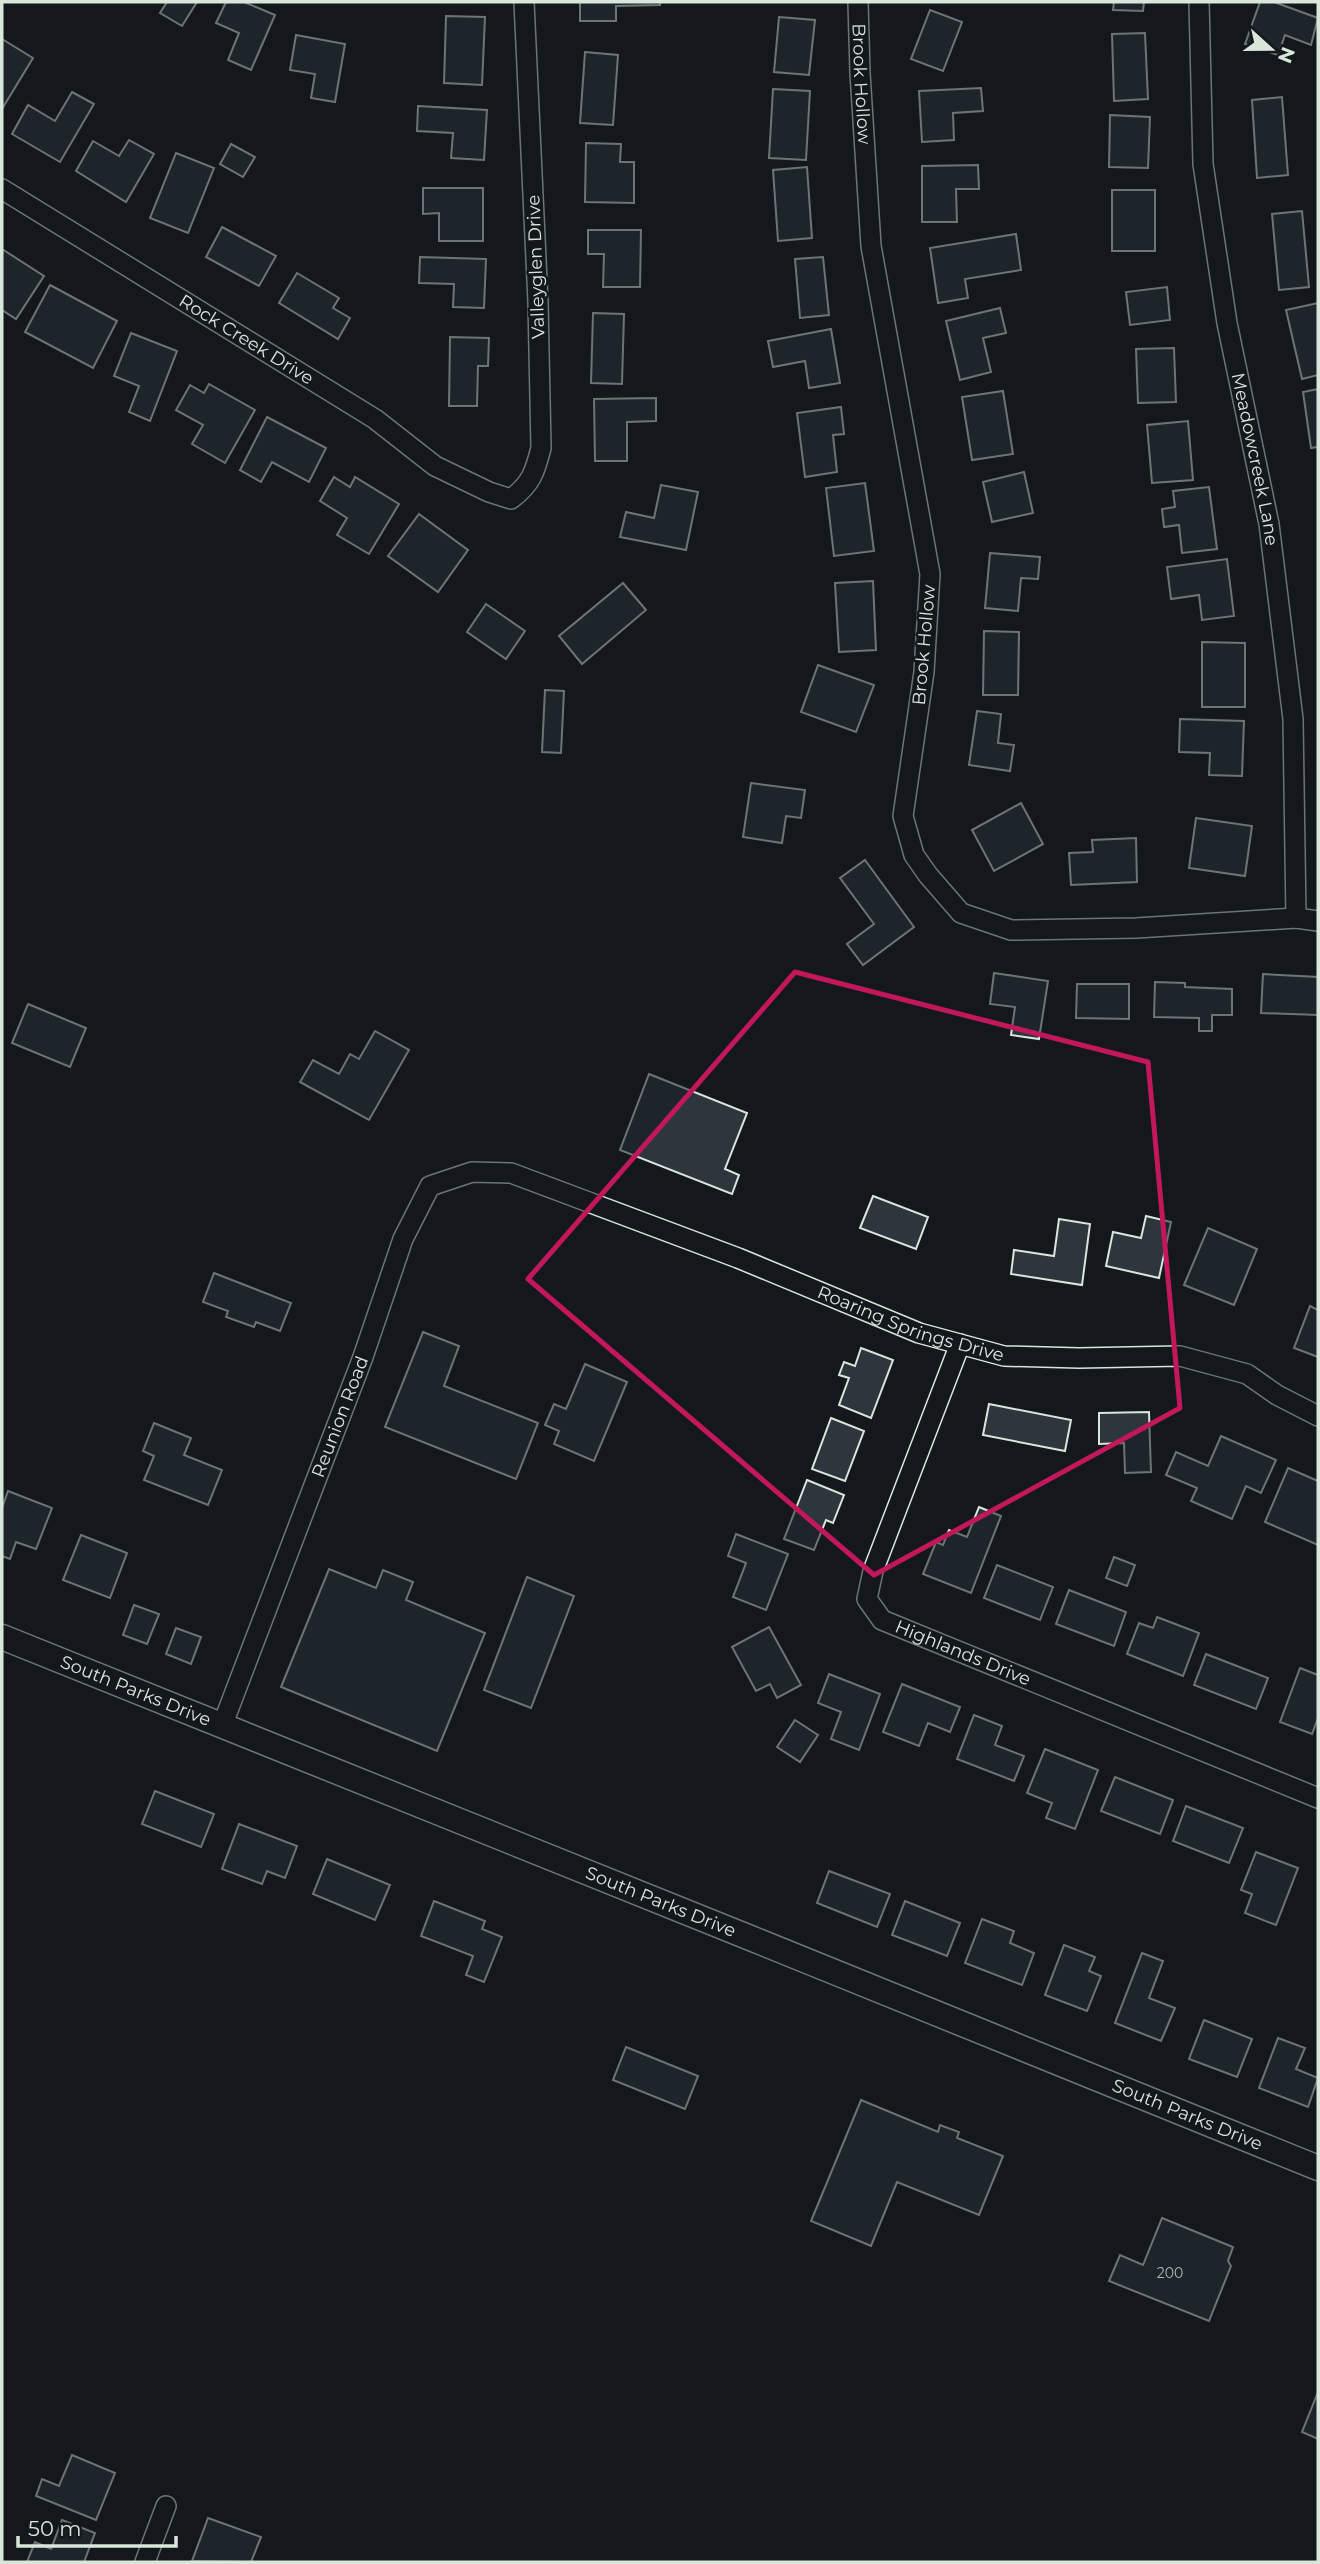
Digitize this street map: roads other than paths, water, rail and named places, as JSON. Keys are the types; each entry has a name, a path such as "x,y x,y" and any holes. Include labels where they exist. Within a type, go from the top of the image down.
{"street":[{"name":"Valleyglen Drive","path":"489,492 511,499 525,488 535,470 541,448 538,302 524,2"},
{"name":"Brook Hollow","path":"858,2 871,246 930,574 925,672 904,816 914,855 928,876 961,913 1011,930 1136,928 1296,918 1318,921"},
{"name":"Meadowcreek Lane","path":"1199,2 1203,164 1227,323 1269,524 1293,719 1296,918"},
{"name":"Rock Creek Drive","path":"2,189 375,419 435,466 489,492"},
{"name":"Reunion Road","path":"222,1726 363,1357 403,1239 430,1186 472,1172 511,1173"},
{"name":"Roaring Springs Drive","path":"511,1173 738,1258 919,1333 1004,1356 1180,1356 1247,1374 1277,1395 1318,1416"},
{"name":"Highlands Drive","path":"960,1344 873,1570 867,1599 882,1620 1318,1798"},
{"name":"South Parks Drive","path":"2,1637 1318,2168"},
{"path":"145,2562 166,2506"}]}
